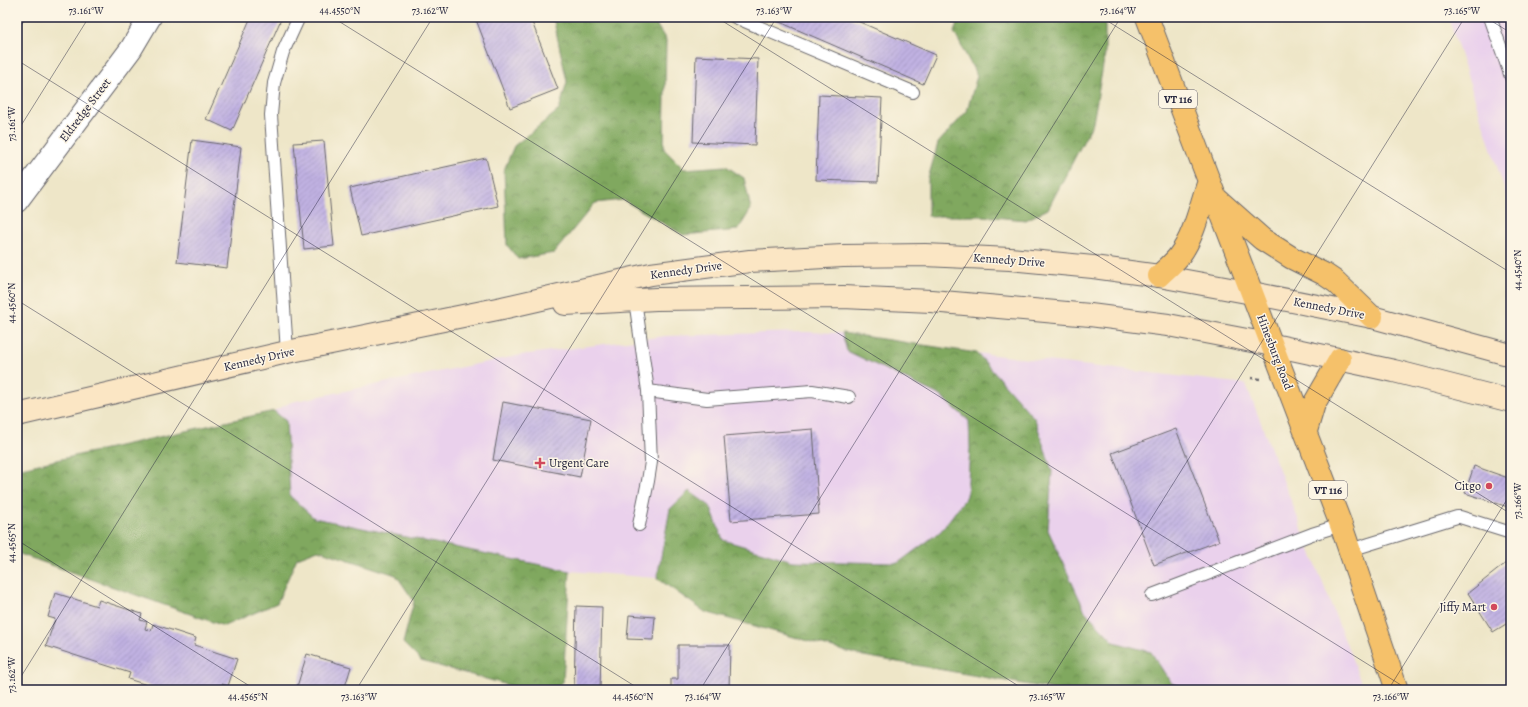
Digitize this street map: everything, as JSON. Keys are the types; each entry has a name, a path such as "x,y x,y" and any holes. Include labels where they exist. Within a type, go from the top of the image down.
{"main road":[{"name":"Hinesburg Road","path":"1147,17 1341,525 1397,690"},
{"path":"1159,276 1178,257 1185,247 1212,189 1262,239 1292,258 1324,274 1336,282 1372,317"},
{"name":"Kennedy Drive","path":"17,415 287,352 502,308 651,274 750,261 843,256 924,255 1010,259 1093,267 1159,276 1372,317 1468,342 1511,355"},
{"name":"Kennedy Drive","path":"502,308 635,300 753,297 843,297 1015,307 1168,325 1340,359 1394,371 1511,401"},
{"path":"1306,431 1314,404 1340,359"}],"street":[{"name":"Eldredge Street","path":"17,201 130,49 150,17"},
{"path":"17,402 41,409"}],"lane":[{"path":"287,352 271,115 274,83 282,52 300,17"},
{"path":"735,17 913,92"},
{"path":"1490,17 1511,77"},
{"path":"635,300 648,391 650,462 648,482 639,525"},
{"path":"648,391 707,399 812,391 849,396"},
{"path":"1350,550 1460,517 1511,533"},
{"path":"1152,595 1312,534 1341,525"}],"shaded area":[{"path":"1448,17 1511,17 1511,209"},
{"path":"803,332 842,333 847,351 941,396 969,421 970,448 967,496 941,531 898,563 793,561 723,540 710,506 670,509 657,578 570,571 314,518 290,496 286,421 274,411 291,402 521,355 665,336"},
{"path":"977,353 1246,384 1364,690 1187,690 1171,683 1151,652 1114,642 1085,611 1048,530 1052,471 1035,419"}],"green space":[{"path":"553,17 645,17 654,21 666,40 664,149 684,169 726,166 744,178 751,209 738,230 683,235 623,200 595,203 554,253 518,259 507,245 504,170 514,146 559,110 567,82"},
{"path":"960,17 1105,17 1105,54 1093,123 1048,209 1026,220 983,216 928,216 928,179 938,143 967,111 977,76 954,32"},
{"path":"842,333 977,353 1035,419 1052,471 1048,530 1085,611 1114,642 1151,652 1171,683 1187,690 1057,690 858,655 705,612 657,578 670,509 689,491 710,506 723,540 793,561 898,563 941,531 967,496 970,448 969,421 941,396 847,351"},
{"path":"274,411 286,421 290,496 314,518 570,571 563,682 551,690 526,690 421,661 403,643 414,601 396,575 318,550 297,558 277,603 224,626 17,553 17,469"}],"building":[{"path":"251,17 282,17 232,131 206,119"},
{"path":"475,17 530,17 558,89 510,108"},
{"path":"768,17 848,17 936,55 923,84"},
{"path":"696,56 758,59 755,145 693,142"},
{"path":"819,95 882,98 878,182 816,180"},
{"path":"192,140 241,147 227,268 177,262"},
{"path":"324,141 334,246 304,249 294,143"},
{"path":"486,158 498,206 361,236 350,188"},
{"path":"503,402 591,419 580,477 493,460"},
{"path":"813,429 819,514 731,521 724,436"},
{"path":"1176,429 1219,541 1154,565 1112,453"},
{"name":"Citgo","path":"1474,466 1511,479 1511,508 1465,493"},
{"name":"Jiffy Mart","path":"1507,559 1511,560 1511,621 1493,632 1468,593 1506,563"},
{"path":"55,593 97,606 99,600 142,614 140,620 147,622 145,629 151,631 153,624 196,638 194,645 237,659 228,686 222,684 220,690 163,690 128,679 130,673 46,646 55,619 48,617"},
{"path":"576,606 602,607 600,690 574,690"},
{"path":"629,615 655,617 653,640 627,639"},
{"path":"678,645 730,645 729,690 671,690 671,679 678,679"},
{"path":"307,654 351,667 344,690 296,690"}],"place":[{"name":"Urgent Care","path":"540,463"},
{"name":"Citgo","path":"1489,486"},
{"name":"Jiffy Mart","path":"1494,607"}]}
